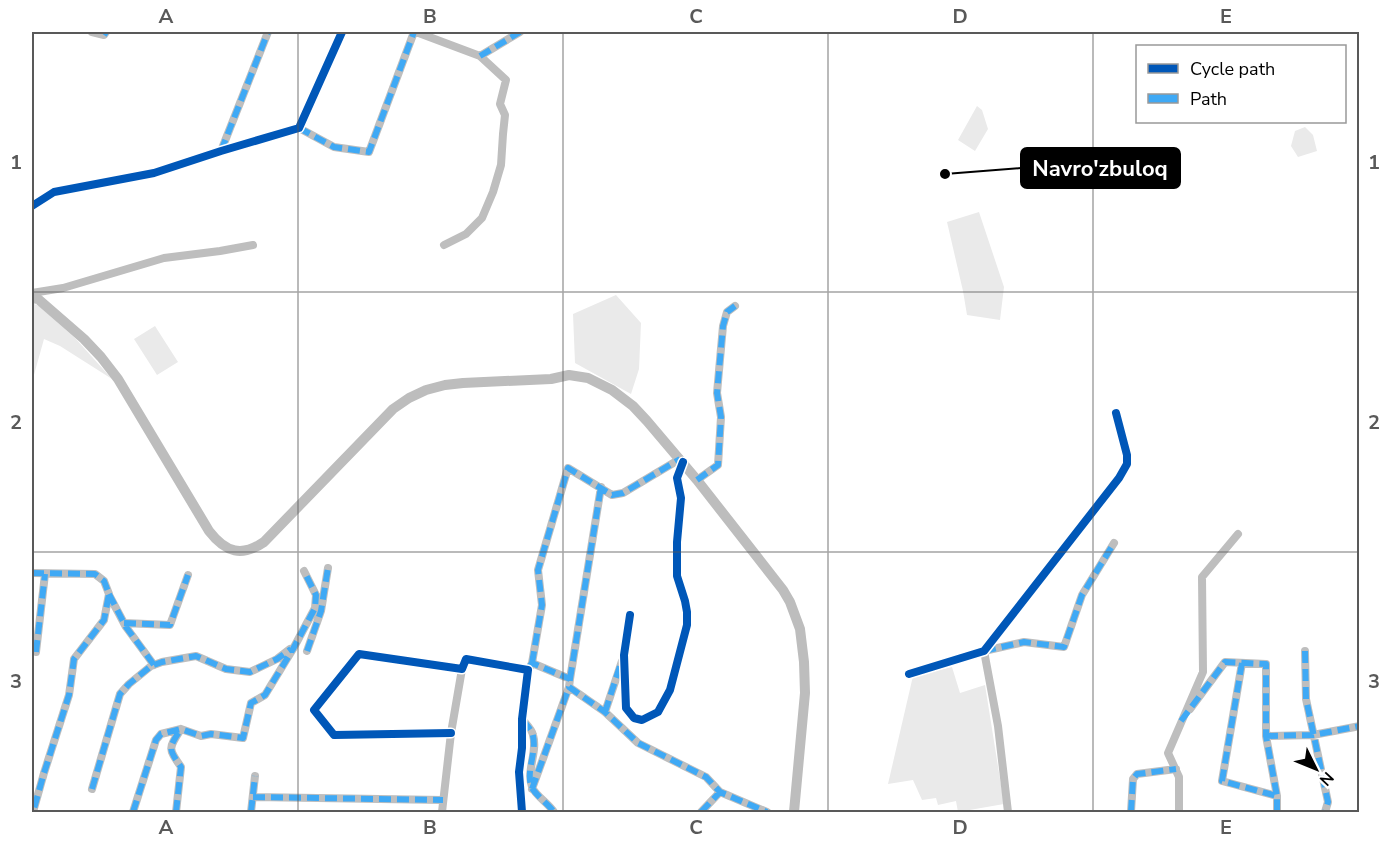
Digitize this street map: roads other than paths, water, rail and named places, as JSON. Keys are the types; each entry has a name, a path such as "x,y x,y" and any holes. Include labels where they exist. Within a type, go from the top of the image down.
{"main road":[{"path":"32,296 84,339 101,357 118,379 209,531 218,542 242,552 251,550 264,542 393,409 417,393 436,387 463,383 551,379 569,375 588,378 604,385 633,406 647,420 697,480 790,602 796,616 802,646 805,685 794,813"}],"street":[{"path":"92,32 104,34 106,32"},
{"path":"221,151 268,32"},
{"path":"299,128 342,32"},
{"path":"32,206 54,192 154,173 299,128 334,147 369,152 415,32 480,56 506,80 500,104 505,115 501,165 494,192 482,218 466,234 444,245"},
{"path":"480,56 520,32"},
{"path":"32,296 164,258 253,245"},
{"path":"697,480 718,465 721,417 717,393 723,326 727,312 735,306"},
{"path":"1008,813 998,726 984,651 1119,478 1127,464 1127,454 1116,412"},
{"path":"522,813 519,772 522,719 542,605 538,570 568,468 612,495 623,493 681,461"},
{"path":"624,655 626,708 634,718 642,720 658,712 670,690 687,625 685,601 676,576 681,498 677,478 681,461"},
{"path":"532,789 570,683 600,487"},
{"path":"1179,813 1179,777 1168,753 1203,672 1202,577 1238,534"},
{"path":"909,674 984,651 1024,642 1064,647 1082,596 1114,543"},
{"path":"307,651 321,611 328,568"},
{"path":"133,813 158,736 181,729 201,736 211,734 243,738 250,704 265,695 315,608 316,595 304,571"},
{"path":"32,573 95,574 104,581 124,623 154,665"},
{"path":"36,652 45,574"},
{"path":"124,623 170,625 188,575"},
{"path":"33,813 69,695 74,659 104,620 109,594"},
{"path":"605,712 624,655 630,615"},
{"path":"92,789 120,694 151,666 196,656 226,669 250,672 277,659 295,646"},
{"path":"1305,651 1306,699 1328,802 1325,813"},
{"path":"451,733 334,735 314,710 359,654 462,669"},
{"path":"442,813 451,733 462,669 466,659 530,666 570,683 638,743 706,777 720,792 767,813"},
{"path":"1181,721 1225,662 1266,664 1266,736 1277,796 1277,813"},
{"path":"1242,663 1222,781 1277,796"},
{"path":"522,719 533,734 534,750 530,773 532,789 554,813"},
{"path":"1266,736 1313,735 1359,726"},
{"path":"176,813 181,768 172,755 171,745 181,729"},
{"path":"1131,813 1133,779 1137,774 1176,769"},
{"path":"250,813 255,776"},
{"path":"700,813 720,792"},
{"path":"253,797 443,800"}],"place":[{"name":"Navro'zbuloq","path":"945,174"}]}
